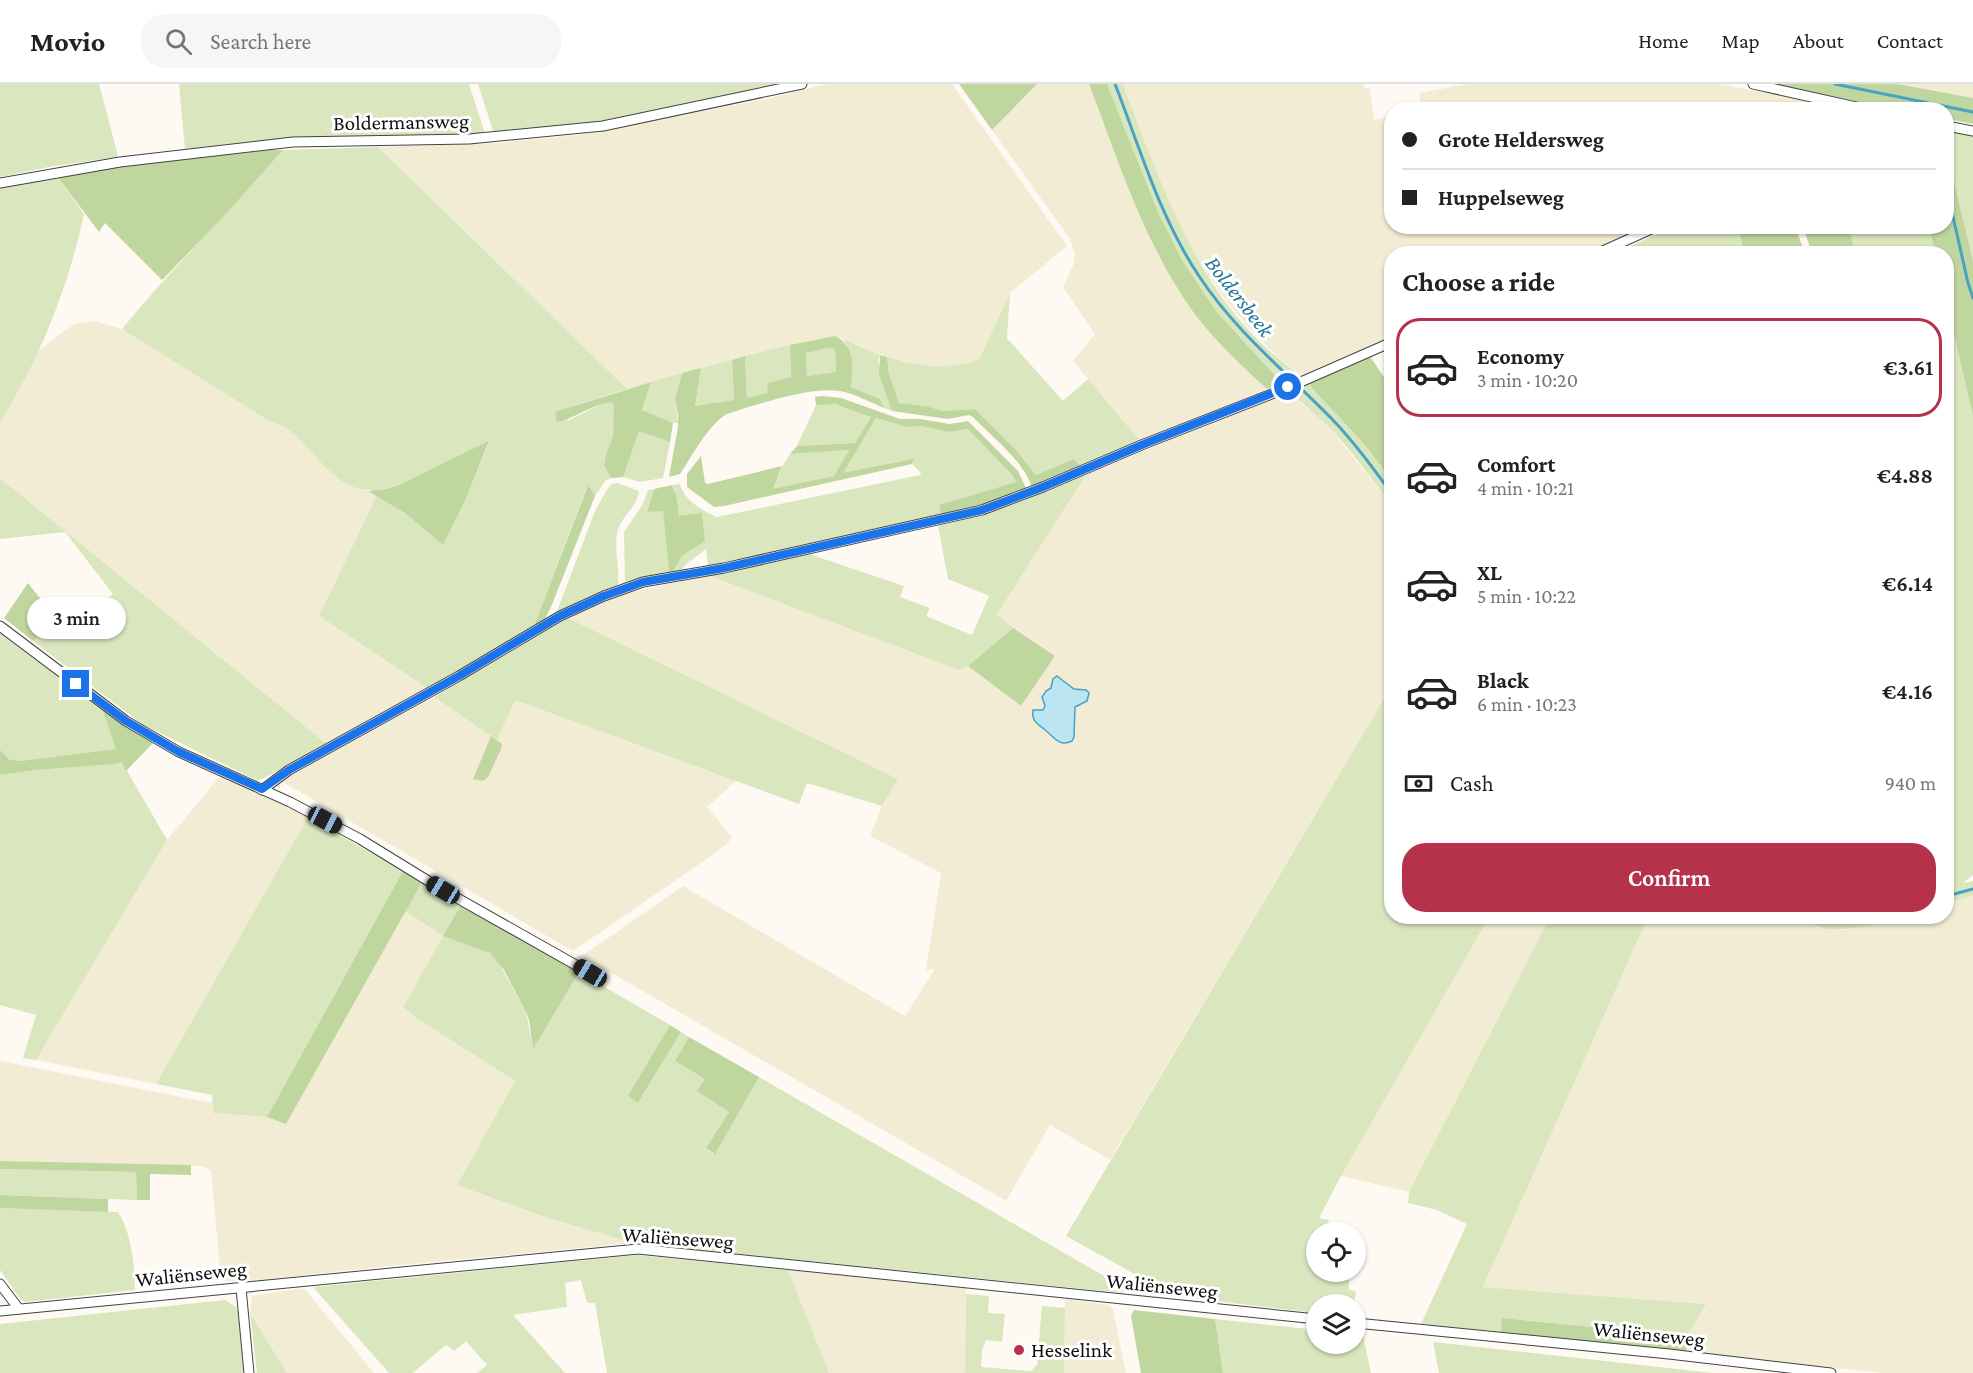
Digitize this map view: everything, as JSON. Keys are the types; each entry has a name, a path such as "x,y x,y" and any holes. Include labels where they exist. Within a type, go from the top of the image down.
{"street":[{"name":"Boldermansweg","path":"0,183 120,162 293,142 469,139 603,126 802,84"},
{"path":"1753,84 1834,102"},
{"path":"1954,127 1973,131"},
{"path":"1614,246 1640,234"},
{"path":"262,789 289,770 459,676 560,616 604,596 643,582 724,568 982,510 1288,387 1384,345"},
{"path":"0,626 126,721 179,752 290,802 360,839 443,890 590,973"},
{"name":"Waliënseweg","path":"0,1311 638,1249 1306,1318"},
{"path":"0,1284 19,1309"},
{"path":"241,1288 249,1373"},
{"name":"Waliënseweg","path":"1366,1324 1669,1354 1831,1373"}],"shaded area":[{"path":"826,84 952,84 1067,246 1010,293 979,360 951,367 922,366 892,359 835,336 769,350 627,389 378,147 496,143 578,135 767,99"},
{"path":"1037,84 1089,84 1137,208 1157,253 1176,286 1209,331 1267,389 1141,442 1073,361 1095,334 1063,287 1073,266 1075,254 1070,239 992,130"},
{"path":"1123,84 1363,84 1365,89 1370,88 1374,120 1384,118 1384,234 1636,234 1606,246 1384,246 1384,339 1302,375 1281,360 1227,302 1194,255 1165,195"},
{"path":"1467,84 1719,84 1815,102 1421,102 1420,93"},
{"path":"1898,84 1973,84 1973,98"},
{"path":"95,321 122,329 271,422 281,424 290,430 337,478 377,495 319,616 429,689 328,745 0,478 0,424 39,351 75,324"},
{"path":"1285,391 1329,427 1384,496 1384,698 1110,1160 1050,1125 1006,1201 582,956 683,886 905,1016 935,969 926,970 941,873 870,836 882,806 898,779 568,618 623,594 707,575 959,670 968,666 1021,706 1055,656 1013,628 997,614 1086,475","holes":["1057,676 1074,689 1086,691 1084,703 1075,706 1074,737 1052,738 1041,728 1038,710 1043,710 1045,706 1042,697 1051,688 1053,679"]},
{"path":"434,697 491,736 473,779 488,777 502,744 497,740 515,700 736,781 707,807 732,837 711,856 573,951 281,781"},
{"path":"221,775 308,817 156,1084 36,1060 167,840"},
{"path":"1973,896 1973,1373 1883,1373 1686,1352 1687,1336 1706,1304 1483,1287 1645,924 1810,924 1818,928 1846,930 1870,924 1954,924 1954,901"},
{"path":"405,911 443,936 403,1007 515,1081 457,1185 551,1219 633,1243 265,1280 221,1281 211,1170 202,1166 0,1161 0,1061 212,1103 213,1113 267,1117 286,1123"},
{"path":"1485,924 1546,924 1409,1192 1341,1176"},
{"path":"788,1270 966,1288 965,1373 829,1373"},
{"path":"304,1288 374,1373 287,1373 250,1313 252,1296"},
{"path":"1065,1299 1109,1305 1113,1309 1126,1373 1064,1373"}],"green space":[{"path":"0,84 99,84 117,157 0,177"},
{"path":"179,84 469,84 485,134 265,140 185,149"},
{"path":"478,84 785,84 586,124 494,134"},
{"path":"959,84 1037,84 992,130"},
{"path":"1089,84 1107,84 1160,217 1182,260 1216,311 1282,383 1267,389 1211,333 1176,287 1134,202"},
{"path":"1107,84 1123,84 1171,207 1213,284 1239,319 1269,351 1305,378 1285,386 1216,311 1165,230"},
{"path":"1761,84 1898,84 1973,98 1973,124 1954,120 1954,102 1858,102"},
{"path":"1954,132 1973,136 1973,261 1954,181"},
{"path":"378,147 627,389 576,405 567,421 604,403 615,403 613,436 604,464 611,478 605,481 595,496 587,486 534,626 429,689 319,616 377,495 405,513 443,545 465,501 489,442 399,485 367,490 355,487 343,482 333,474 288,429 271,422 122,329 283,150"},
{"path":"283,150 162,280 105,223 99,232 57,176 119,166"},
{"path":"57,176 84,214 80,232 65,283 46,333 30,369 0,424 0,188"},
{"path":"1954,181 1973,261 1973,416 1954,334 1954,246 1933,246 1931,234 1954,234"},
{"path":"1657,234 1740,234 1742,246 1630,246"},
{"path":"1740,234 1798,234 1802,246 1742,246"},
{"path":"1805,234 1851,234 1853,246 1810,246"},
{"path":"1851,234 1931,234 1933,246 1853,246"},
{"path":"1010,293 1007,338 1063,401 1088,379 1141,442 1081,467 1074,459 1036,475 1016,450 975,409 943,411 926,406 899,403 889,374 887,357 933,366 956,365 979,360"},
{"path":"1954,334 1973,416 1973,875 1963,883 1973,881 1973,896 1954,901"},
{"path":"835,336 842,340 852,358 851,387 880,399 884,408 851,394 828,390 783,397 727,414 707,433 680,474 669,477 678,427 675,399 682,373 701,368 695,406 734,400 732,360 745,356 747,398 767,393 768,383 791,377 790,345","holes":["828,348 835,349 836,372 807,376 806,353"]},
{"path":"843,339 880,355 878,361 892,411 884,408 880,399 851,387 852,362"},
{"path":"790,345 791,377 769,383 767,393 747,399 745,356"},
{"path":"828,348 835,349 836,372 807,376 806,353"},
{"path":"880,355 887,357 889,374 899,403 926,406 943,411 975,409 1016,450 1036,475 1074,459 1081,467 1032,488 1015,459 973,417 969,415 948,419 892,411 879,374"},
{"path":"1369,355 1384,377 1384,470 1365,445 1311,387 1310,380"},
{"path":"732,360 734,400 695,406 701,368"},
{"path":"682,373 675,399 678,423 642,410 651,382"},
{"path":"1310,380 1311,387 1365,445 1384,470 1384,496 1330,429 1301,402 1285,391"},
{"path":"651,382 642,410 673,423 670,442 639,431 623,477 611,478 604,465 613,436 614,403 601,404 557,422 555,412"},
{"path":"815,397 841,398 900,419 920,419 950,424 968,421 1018,471 1027,490 991,503 942,516 939,505 1016,482 968,429 949,432 921,426 907,427 876,418 843,473 914,459 912,464 724,506 714,507 687,487 687,474 701,456 705,483 708,484 782,466 773,489 834,476 849,450 790,454 797,446 855,443 871,417 835,404 816,405"},
{"path":"828,403 871,417 855,443 797,446 816,405"},
{"path":"876,418 907,427 921,426 949,432 968,429 1016,482 940,505 942,516 708,566 706,549 684,566 682,571 673,572 682,556 705,541 679,516 676,493 674,494 672,485 680,484 685,495 694,504 717,517 920,475 921,473 912,464 914,461 842,474"},
{"path":"639,430 670,442 663,478 640,482 623,477"},
{"path":"489,441 465,501 443,545 405,513 368,491 399,485"},
{"path":"849,450 834,476 773,490 790,454"},
{"path":"1086,475 997,614 1013,628 968,666 959,670 707,575 809,554 904,586 900,597 930,608 926,616 972,635 989,596 948,579 938,526 1025,500"},
{"path":"0,478 328,745 264,778 258,780 252,778 142,724 33,641 85,597 95,609 113,594 65,532 0,539"},
{"path":"617,483 639,491 638,497 621,522 617,533 618,587 556,614 595,511 608,488"},
{"path":"588,485 595,496 551,607 545,619 534,626"},
{"path":"672,485 676,493 679,516 702,513 705,541 682,556 673,572 669,573 663,511 647,512 654,489"},
{"path":"654,489 647,511 663,510 669,573 625,583 624,532 643,504 648,490"},
{"path":"28,583 57,620 33,641 4,618"},
{"path":"568,618 898,779 882,806 807,783 799,804 515,700 497,740 434,697"},
{"path":"0,628 102,709 116,749 20,761 2,753 0,750"},
{"path":"1013,628 1055,656 1021,706 968,666"},
{"path":"1384,699 1384,924 1485,924 1341,1176 1319,1218 1329,1220 1329,1222 1306,1222 1306,1282 1349,1282 1349,1290 1356,1291 1356,1294 1306,1294 1306,1312 1174,1296 1066,1236"},
{"path":"102,709 153,743 126,771 122,762 0,775 0,750 9,759 20,761 116,749"},
{"path":"491,736 502,744 501,749 488,777 483,781 473,779"},
{"path":"122,762 167,840 36,1060 23,1058 36,1015 0,1005 0,775"},
{"path":"308,817 403,871 267,1117 213,1113 212,1095 156,1084"},
{"path":"403,871 422,882 286,1124 267,1117"},
{"path":"422,882 461,905 443,936 405,911"},
{"path":"461,905 579,972 533,1049 529,1020 504,970 490,953 443,936"},
{"path":"1546,924 1645,924 1483,1287 1706,1304 1687,1336 1503,1318 1501,1332 1421,1324 1467,1224 1437,1210 1408,1203 1409,1192"},
{"path":"1809,924 1871,924 1846,929 1822,928"},
{"path":"443,936 485,950 496,958 526,1012 533,1048 579,972 670,1025 629,1096 639,1102 681,1032 689,1037 675,1061 705,1079 698,1091 729,1112 706,1148 714,1154 759,1077 1120,1285 1124,1293 633,1243 551,1219 457,1185 515,1081 403,1007"},
{"path":"670,1025 681,1032 638,1103 628,1096"},
{"path":"689,1037 759,1077 715,1154 706,1148 729,1112 697,1091 705,1079 675,1061"},
{"path":"0,1161 191,1165 191,1175 150,1174 150,1200 137,1200 136,1172 0,1169"},
{"path":"0,1169 136,1172 137,1200 0,1195"},
{"path":"0,1195 108,1199 108,1212 0,1208"},
{"path":"0,1208 118,1212 129,1239 135,1290 25,1302 20,1299 0,1270"},
{"path":"637,1255 788,1270 829,1373 607,1373 595,1303 587,1303 581,1280 565,1283 567,1307 513,1315 565,1373 477,1373 487,1365 466,1341 454,1351 446,1345 413,1373 389,1373 313,1287"},
{"path":"966,1294 989,1296 988,1313 1005,1314 1002,1342 986,1340 982,1350 981,1367 1031,1371 1037,1365 1042,1306 1065,1308 1064,1373 965,1373"},
{"path":"225,1300 236,1307 238,1312 244,1373 0,1373 0,1324"},
{"path":"1134,1310 1215,1319 1223,1373 1141,1373 1131,1316"},
{"path":"250,1313 287,1373 257,1373"},
{"path":"1502,1318 1687,1336 1686,1352 1501,1332"},
{"path":"1215,1319 1306,1329 1306,1354 1366,1354 1366,1349 1371,1373 1223,1373"},
{"path":"1433,1342 1713,1373 1439,1373"}],"water":[{"path":"1057,676 1074,689 1086,690 1089,693 1087,701 1075,707 1074,737 1068,743 1057,741 1033,717 1033,710 1043,710 1045,706 1042,697 1051,688 1053,679"}],"waterway":[{"name":"Boldersbeek","path":"1115,84 1162,207 1185,254 1199,276 1228,315 1340,428 1384,483"},
{"path":"1835,84 1924,102"},
{"path":"1954,108 1973,112"},
{"path":"1954,221 1973,298"},
{"name":"Boldersbeek","path":"1954,894 1973,889"}],"place":[{"name":"Hesselink","path":"1019,1350"}],"route":[{"path":"76,684 126,721 179,752 262,789 289,770 459,676 560,616 604,596 643,582 724,568 982,510 1288,387"}]}
